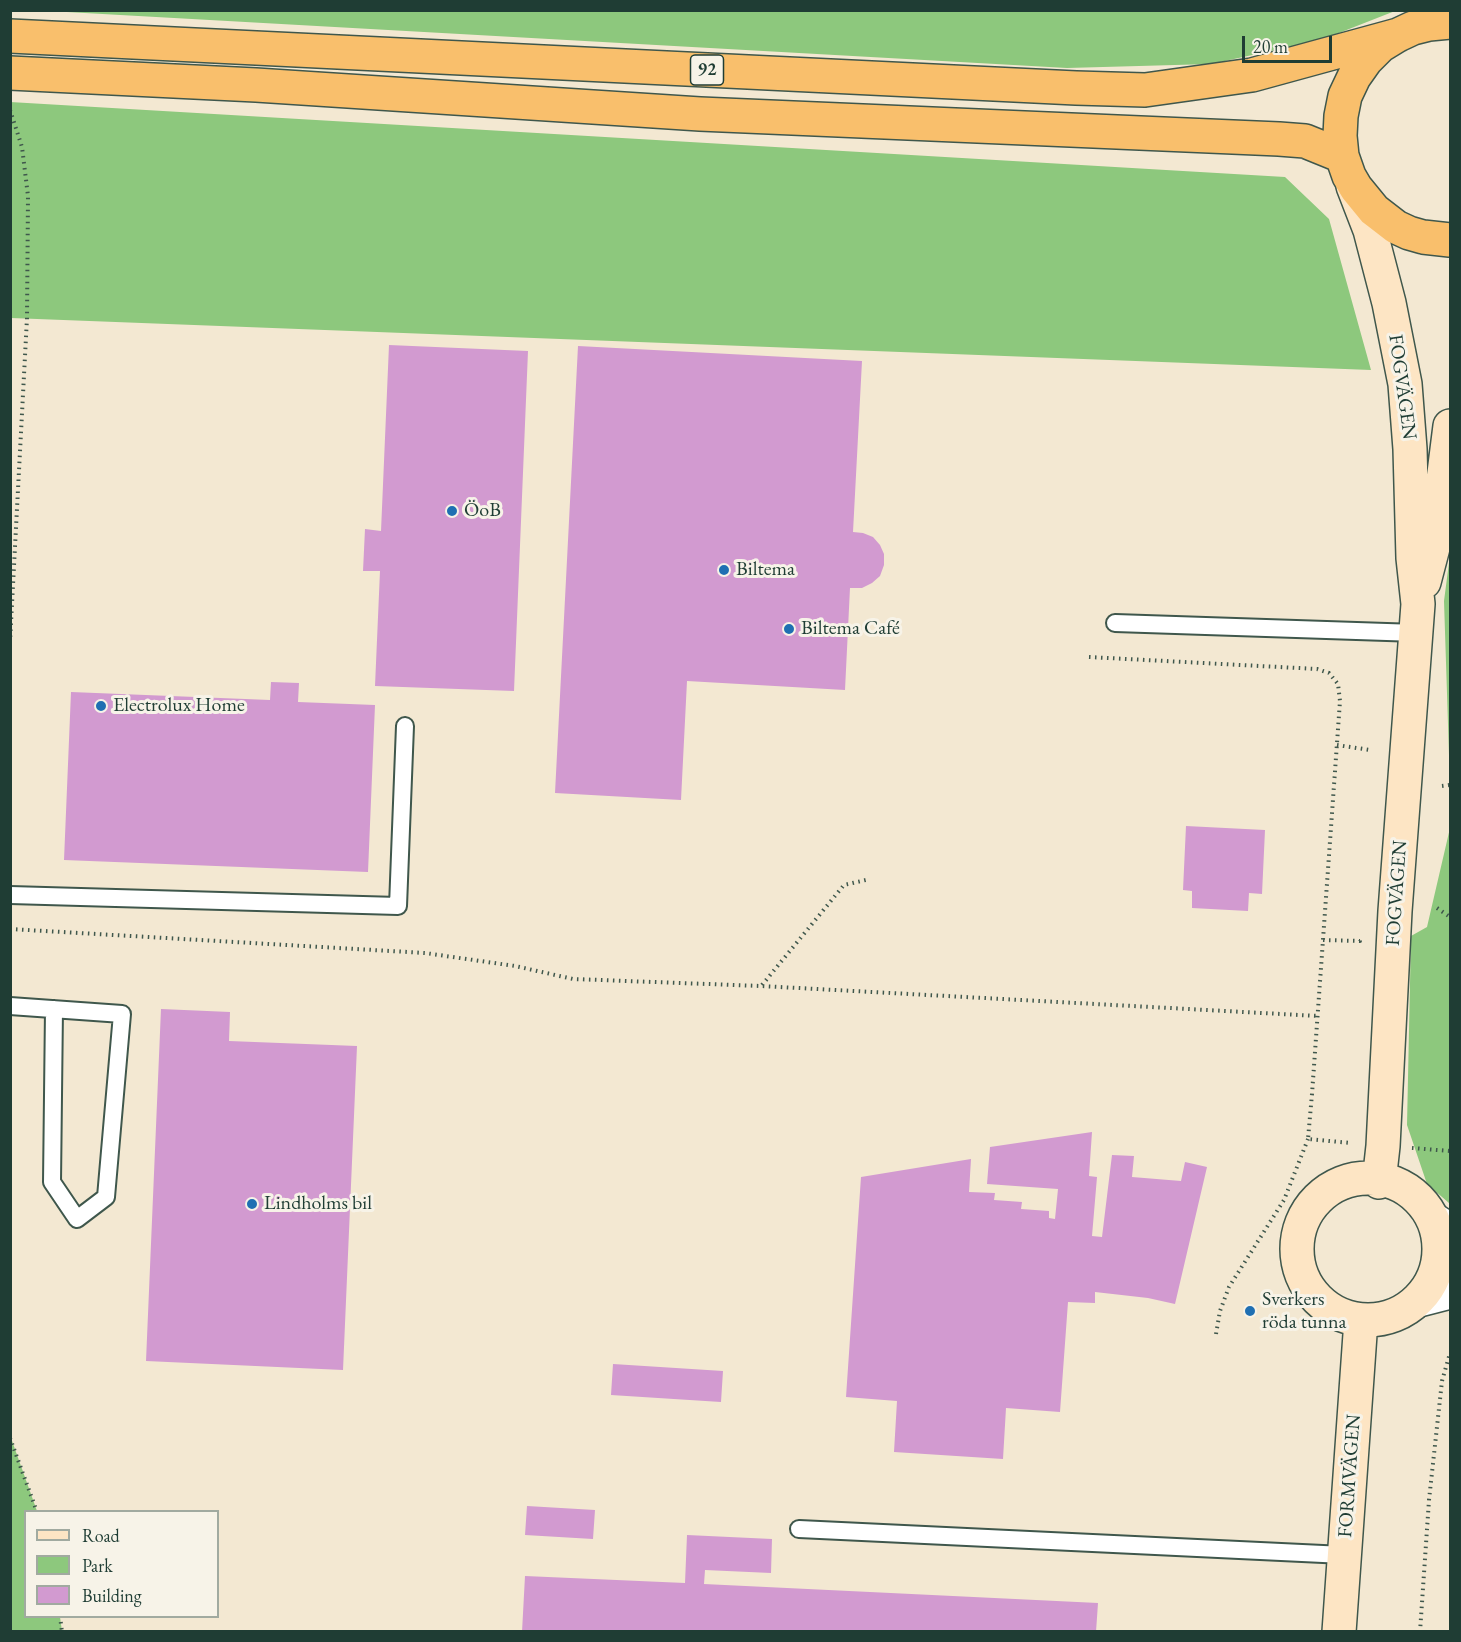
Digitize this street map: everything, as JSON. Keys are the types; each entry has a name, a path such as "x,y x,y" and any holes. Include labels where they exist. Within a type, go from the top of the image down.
{"highway":[{"path":"1450,22 1413,28 1380,46 1366,60 1354,77 1346,96 1341,116 1340,136 1346,166 1360,194 1374,210 1396,227 1423,237 1450,240"},
{"name":"92","path":"10,36 1064,88 1145,90 1252,75 1398,35"},
{"name":"92","path":"10,73 256,85 700,114 1279,139 1305,141 1346,166"}],"street":[{"name":"FOGVÄGEN","path":"1346,166 1370,230 1389,303 1405,384 1418,618"},
{"name":"FOGVÄGEN","path":"1379,1182 1383,1146 1395,911 1418,618 1436,536 1450,426"},
{"path":"1419,1300 1430,1285 1440,1249 1442,1225 1408,1188 1379,1182 1340,1182 1313,1203 1302,1220 1296,1243 1301,1275 1322,1304 1340,1315 1362,1320 1391,1317 1419,1300 1450,1292"},
{"name":"FORMVÄGEN","path":"1339,1632 1362,1320"}],"lane":[{"path":"1115,623 1418,618"},
{"path":"10,895 398,906 405,726"},
{"path":"10,1006 54,1009 122,1014 106,1197 77,1219 52,1182 54,1009"},
{"path":"800,1529 1344,1555"}],"path":[{"path":"10,110 22,147 28,196 27,318 10,642"},
{"path":"1089,657 1317,669 1329,673 1338,684 1340,701 1308,1139 1284,1200 1229,1287 1216,1334"},
{"path":"1337,745 1370,750"},
{"path":"1442,786 1450,785"},
{"path":"761,986 844,885 870,879"},
{"path":"1437,908 1450,917"},
{"path":"10,929 426,953 514,966 573,979 761,986 1318,1016"},
{"path":"1323,940 1360,941 1360,933"},
{"path":"1308,1139 1450,1151"},
{"path":"1420,1632 1442,1381 1450,1353"},
{"path":"10,1438 36,1510"}],"green space":[{"path":"49,11 1395,11 1321,40 1211,64 1067,68"},
{"path":"10,102 1285,177 1329,219 1371,370 11,318"},
{"path":"1450,555 1450,786 1444,601"},
{"path":"1450,828 1449,1203 1427,1184 1407,1125 1411,936 1427,927"},
{"path":"11,1438 37,1510 24,1510 24,1618 60,1618 62,1631 11,1631"}],"building":[{"name":"ÖoB","path":"389,345 528,351 514,691 375,686 380,571 363,571 365,529 381,531"},
{"name":"Biltema","path":"578,346 862,361 853,532 873,537 884,554 884,565 880,576 872,583 862,588 850,588 845,690 687,681 681,800 555,793"},
{"path":"271,682 299,683 298,702 375,705 368,872 64,860 71,692 270,700"},
{"path":"1186,826 1265,830 1262,894 1249,893 1248,911 1192,908 1192,891 1183,890"},
{"name":"Lindholms bil","path":"161,1009 230,1012 229,1041 357,1046 343,1370 146,1361"},
{"path":"1092,1132 1089,1176 1097,1177 1092,1236 1102,1237 1112,1155 1134,1156 1132,1177 1181,1181 1185,1162 1207,1167 1175,1304 1148,1298 1095,1292 1095,1303 1068,1302 1060,1412 1006,1408 1003,1459 894,1452 897,1401 846,1397 861,1177 971,1159 969,1192 995,1193 994,1200 1022,1202 1021,1209 1049,1211 1049,1218 1055,1219 1058,1189 987,1184 990,1147"},
{"path":"613,1364 723,1371 721,1402 611,1395"},
{"path":"527,1506 595,1510 593,1539 525,1535"},
{"path":"687,1535 772,1539 771,1573 705,1570 704,1584 1098,1603 1096,1632 522,1632 525,1576 685,1583"}],"place":[{"name":"ÖoB","path":"452,511"},
{"name":"Biltema","path":"724,570"},
{"name":"Biltema Café","path":"789,629"},
{"name":"Electrolux Home","path":"101,706"},
{"name":"Lindholms bil","path":"252,1204"},
{"name":"Sverkers röda tunna","path":"1250,1311"}]}
